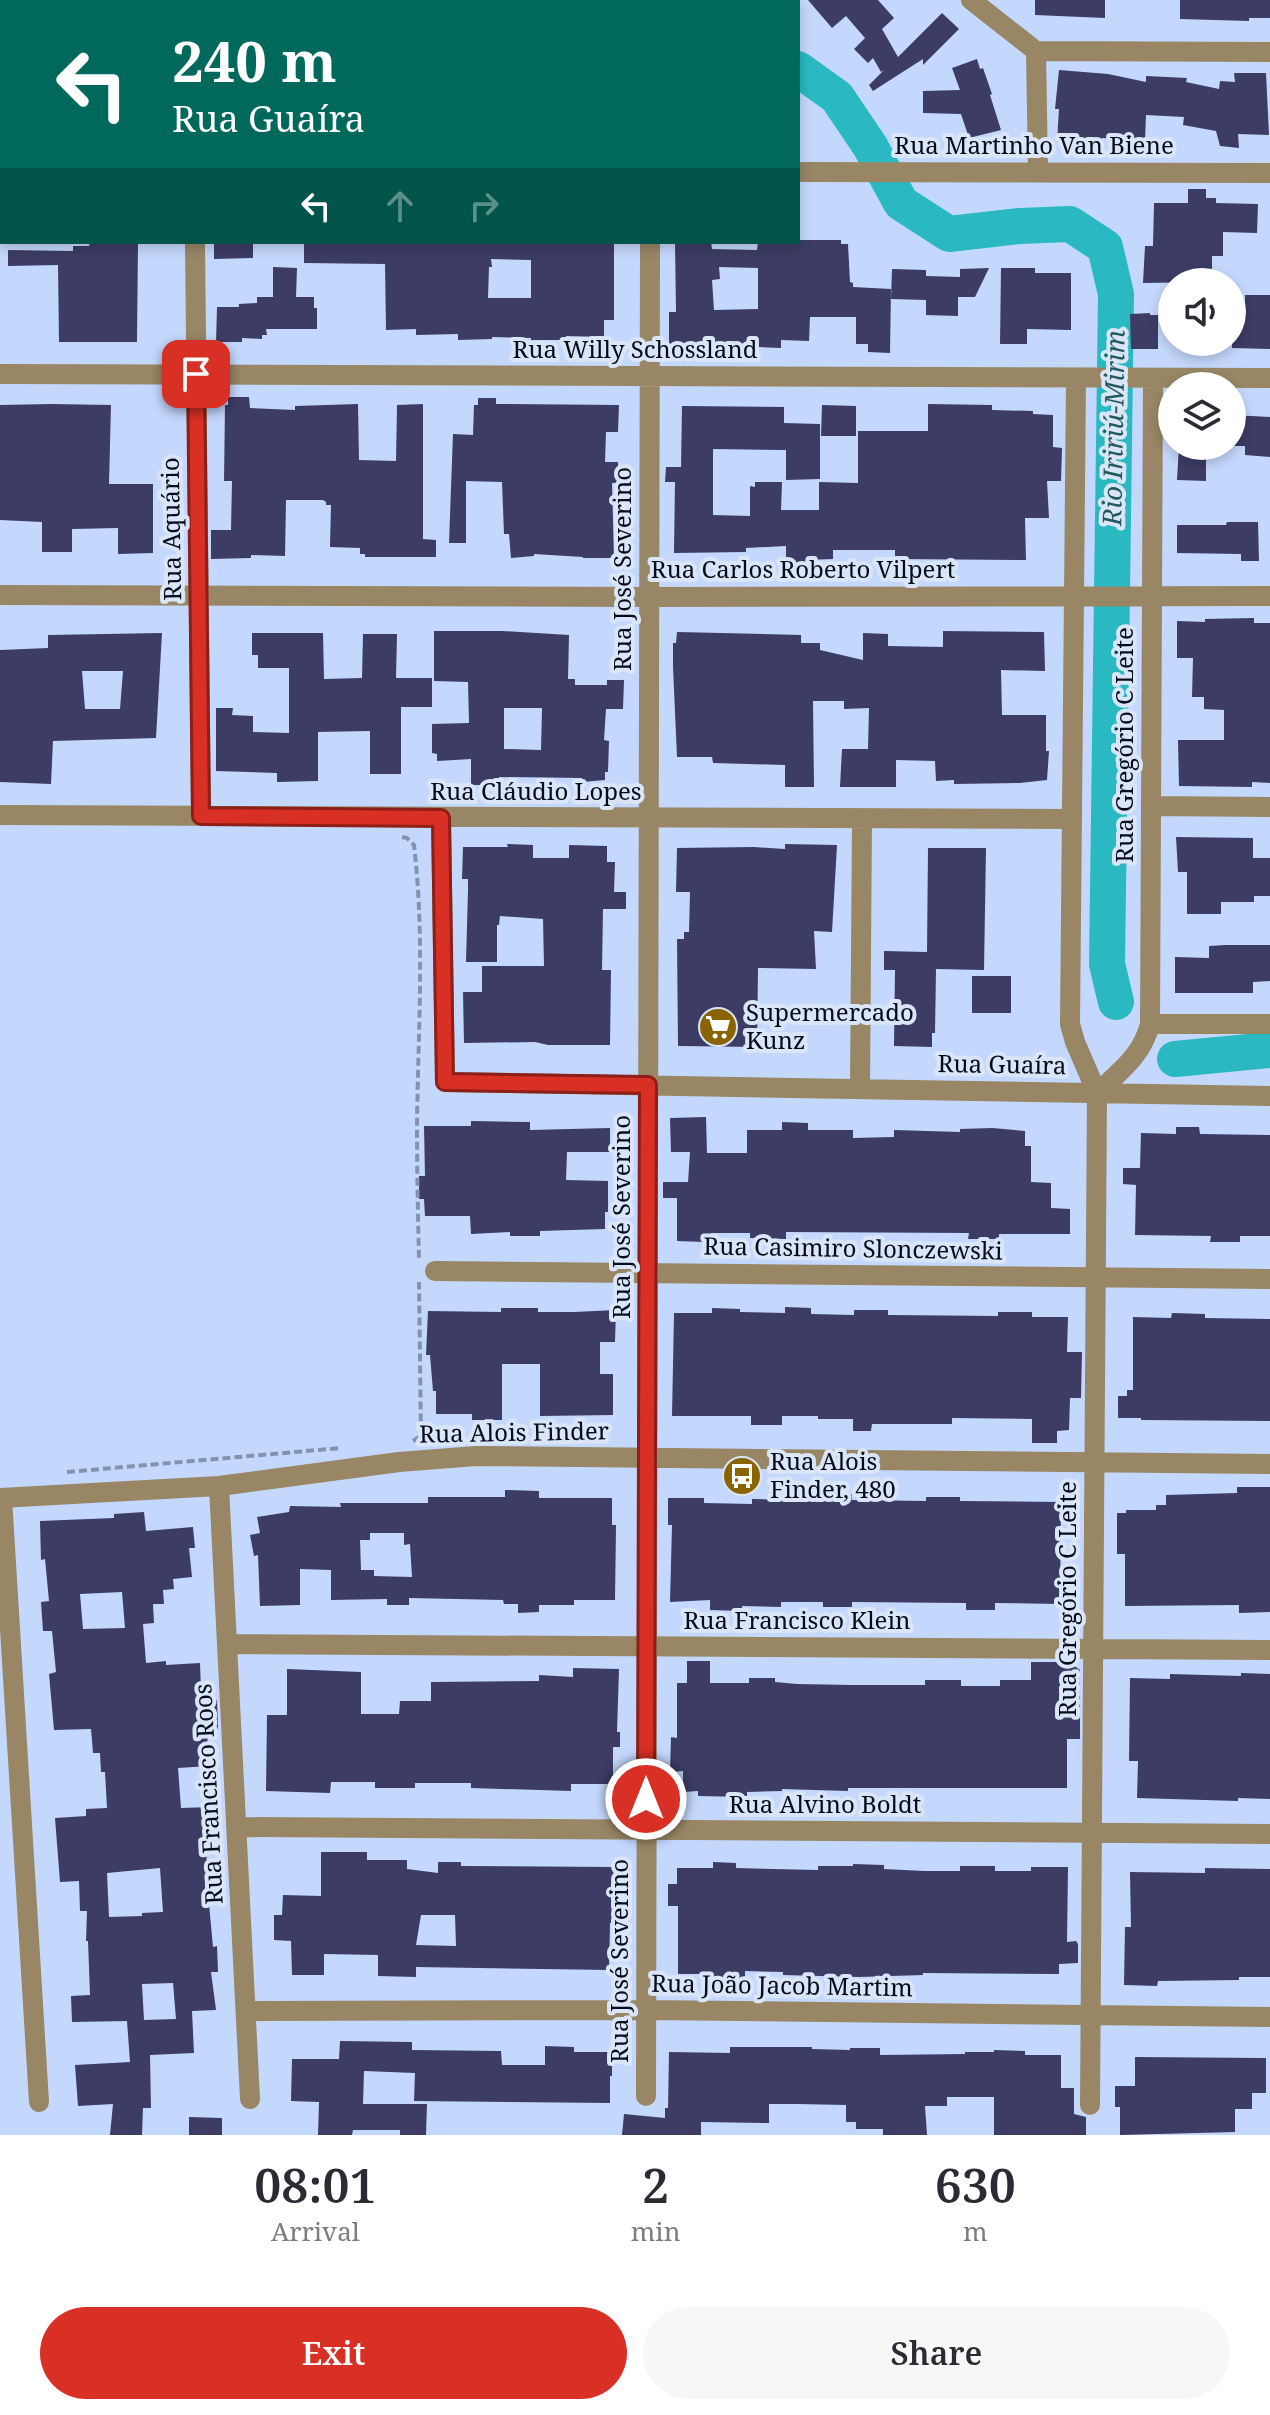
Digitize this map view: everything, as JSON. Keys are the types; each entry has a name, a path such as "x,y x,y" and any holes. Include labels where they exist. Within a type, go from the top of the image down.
{"street":[{"path":"971,0 1036,51 1270,52"},
{"path":"1036,51 1038,172"},
{"name":"Rua Martinho Van Biene","path":"800,172 1270,173"},
{"name":"Rua Aquário","path":"195,244 201,816"},
{"name":"Rua José Severino","path":"646,2096 650,244"},
{"name":"Rua Willy Schossland","path":"0,374 1270,378"},
{"name":"Rua Gregório C Leite","path":"1097,1093 1138,1053 1150,1024 1153,378"},
{"name":"Rua Gregório C Leite","path":"1085,379 1082,595 1072,819 1070,1024 1097,1093 1090,2105"},
{"name":"Rua Carlos Roberto Vilpert","path":"0,595 1270,596"},
{"path":"1151,806 1270,807"},
{"name":"Rua Cláudio Lopes","path":"0,815 1072,819"},
{"name":"Rua Guaíra","path":"441,818 445,1082 1270,1096"},
{"path":"860,1089 862,819"},
{"path":"1150,1024 1270,1024"},
{"name":"Rua Casimiro Slonczewski","path":"435,1271 1270,1279"},
{"name":"Rua Alois Finder","path":"1,1498 219,1486 438,1458 1270,1464"},
{"name":"Rua Francisco Roos","path":"219,1486 250,2099"},
{"path":"1,1498 39,2102"},
{"name":"Rua Francisco Klein","path":"227,1644 1270,1650"},
{"name":"Rua Alvino Boldt","path":"236,1827 1270,1834"},
{"name":"Rua João Jacob Martim","path":"246,2011 646,2010 1270,2017"}],"path":[{"path":"394,837 407,838 414,845 421,947 417,1125 421,1436 412,1441"},
{"path":"63,1473 349,1447"}],"building":[{"path":"808,0 878,0 894,18 882,29 898,57 942,13 959,29 923,65 923,59 873,91 869,85 884,70 881,72 873,58 868,63 854,49 865,38 846,16 832,28"},
{"path":"1035,0 1105,0 1105,18 1035,15"},
{"path":"1180,0 1270,0 1270,18 1249,18 1249,21 1180,19"},
{"path":"977,59 992,94 1001,130 969,138 961,114 923,113 923,91 960,90 952,68"},
{"path":"1059,70 1108,74 1146,82 1146,76 1187,78 1186,82 1219,89 1220,81 1235,82 1234,73 1266,73 1269,135 1238,134 1239,148 1220,146 1216,131 1183,125 1184,117 1146,115 1145,141 1102,138 1102,145 1057,142 1059,109 1055,109"},
{"path":"1188,189 1206,189 1206,198 1216,198 1216,203 1258,204 1257,233 1223,232 1223,256 1212,256 1212,268 1158,268 1158,283 1143,283 1145,246 1153,246 1154,203 1188,203"},
{"path":"800,240 841,240 841,244 848,244 850,282 853,287 891,289 890,353 868,352 868,344 856,344 856,317 810,317 809,341 781,340 781,348 758,345 669,346 669,312 676,312 675,244 711,244 712,249 757,250 758,244 800,244","holes":["719,267 758,268 758,309 714,310 712,280 720,279"]},
{"path":"138,244 137,342 59,342 58,265 8,266 8,250 73,251 73,246"},
{"path":"214,244 253,244 253,258 214,259"},
{"path":"304,244 614,244 614,320 604,320 604,337 566,336 566,340 492,337 458,340 458,334 416,335 416,329 386,330 385,264 304,263","holes":["491,259 531,260 531,298 488,298"]},
{"path":"273,267 297,268 296,297 314,297 317,329 266,329 267,335 262,335 262,339 216,342 217,307 239,307 239,304 257,303 257,297 273,297"},
{"path":"989,268 975,297 958,297 958,316 926,315 926,300 891,299 892,269 926,270 926,276 960,277 960,269"},
{"path":"1001,268 1035,268 1035,273 1071,273 1071,330 1027,329 1027,344 1000,344"},
{"path":"1246,295 1270,295 1270,349 1246,348"},
{"path":"1130,314 1158,315 1158,349 1131,349"},
{"path":"228,397 249,397 250,408 295,410 295,406 358,404 359,460 396,461 397,405 423,404 423,539 436,540 436,557 365,557 365,554 360,554 360,548 330,547 331,505 326,505 323,500 286,500 285,556 211,559 211,530 231,530 232,481 224,481 225,405 228,405"},
{"path":"478,398 496,398 496,404 619,405 618,432 606,432 605,462 618,462 618,483 612,483 614,558 534,554 511,558 509,534 504,534 502,482 466,481 466,543 449,543 453,434 473,435 474,405 478,405"},
{"path":"928,404 992,405 992,410 1053,415 1053,447 1062,448 1061,481 1047,481 1049,518 1025,518 1026,560 895,559 895,550 833,550 833,559 806,560 805,565 786,565 786,546 746,548 746,552 674,553 675,482 665,482 666,467 681,467 682,406 784,407 784,423 820,424 820,479 786,480 786,450 713,449 713,515 750,516 750,486 755,487 755,482 782,482 781,510 819,510 819,482 858,483 858,431 928,431"},
{"path":"0,405 111,405 109,484 153,484 153,553 118,554 118,528 72,529 72,552 42,552 42,522 0,520"},
{"path":"822,405 856,406 856,436 821,436"},
{"path":"1246,416 1270,417 1270,457 1246,455"},
{"path":"1178,460 1206,460 1206,481 1177,480"},
{"path":"1227,522 1258,522 1259,561 1241,561 1241,554 1177,553 1177,525 1226,525"},
{"path":"1254,618 1254,623 1270,623 1270,783 1252,782 1252,787 1179,786 1178,740 1224,740 1224,710 1204,709 1204,697 1192,697 1193,658 1177,658 1177,621"},
{"path":"434,631 569,635 568,679 575,679 575,685 607,685 607,680 624,680 623,709 606,709 604,740 609,741 605,780 582,782 582,778 499,777 499,785 471,785 471,759 437,761 437,754 432,753 432,724 469,723 468,682 434,681","holes":["504,708 542,708 541,750 504,749"]},
{"path":"943,631 1044,632 1045,671 1001,670 1002,715 1046,715 1046,751 1049,751 1047,780 954,784 954,780 936,781 935,761 896,760 896,787 840,787 842,749 868,749 869,708 844,709 844,701 813,701 814,787 785,787 785,765 713,763 712,757 677,757 673,643 676,643 677,632 801,635 801,643 820,643 820,650 863,660 863,633 888,634 888,646 943,647"},
{"path":"162,633 156,738 53,741 51,784 0,782 0,650 48,648 48,635","holes":["82,671 123,671 120,709 85,709"]},
{"path":"252,633 323,633 324,679 362,678 363,634 397,634 396,678 432,678 432,707 401,707 401,774 370,774 370,731 318,732 318,781 277,782 277,773 216,771 216,708 233,708 232,715 253,716 253,732 289,733 289,668 258,668 258,655 252,655"},
{"path":"1176,837 1253,838 1253,858 1270,858 1270,896 1254,896 1254,902 1221,902 1221,914 1187,914 1187,872 1178,872"},
{"path":"507,844 533,845 533,858 569,858 569,845 607,846 607,862 615,862 614,892 626,892 626,909 603,909 602,970 611,970 610,1045 464,1043 463,992 482,992 482,966 544,966 543,919 500,916 497,925 497,962 466,962 468,879 462,879 463,847 508,847"},
{"path":"785,844 837,845 832,932 814,931 816,969 758,968 757,1047 678,1046 677,939 684,939 684,932 689,932 690,892 676,892 677,848 785,849"},
{"path":"928,848 986,848 984,970 936,969 932,1047 894,1046 895,970 884,970 884,951 927,952"},
{"path":"1270,945 1270,981 1253,982 1253,993 1175,993 1175,957 1209,958 1209,946"},
{"path":"972,976 1011,976 1011,1013 972,1013"},
{"path":"706,1117 707,1153 747,1153 747,1130 782,1130 782,1122 808,1123 808,1130 853,1130 853,1138 894,1137 894,1130 960,1132 960,1129 992,1128 1025,1131 1025,1146 1031,1146 1031,1182 1051,1183 1051,1208 1070,1209 1070,1234 999,1234 999,1239 968,1239 969,1233 786,1232 786,1239 750,1238 750,1233 711,1233 704,1235 704,1242 677,1241 677,1198 663,1198 663,1182 688,1182 690,1152 671,1152 670,1118"},
{"path":"471,1121 530,1122 530,1130 610,1128 610,1152 567,1152 566,1180 608,1181 605,1229 540,1231 540,1236 510,1236 510,1232 471,1234 470,1216 425,1216 424,1199 419,1199 419,1176 425,1176 424,1126 471,1126"},
{"path":"1176,1127 1199,1127 1200,1134 1270,1135 1270,1236 1240,1236 1240,1242 1210,1242 1211,1236 1135,1235 1136,1185 1123,1184 1123,1168 1140,1168 1141,1133 1176,1134"},
{"path":"785,1307 811,1308 811,1314 854,1315 854,1310 888,1310 888,1315 998,1316 998,1312 1032,1312 1032,1317 1068,1317 1067,1352 1082,1352 1081,1398 1070,1398 1069,1430 1057,1431 1057,1443 1032,1443 1032,1419 952,1418 952,1424 872,1424 871,1431 853,1431 853,1419 818,1419 818,1416 782,1416 782,1425 751,1425 751,1416 672,1416 674,1313 712,1313 712,1308 785,1313"},
{"path":"501,1308 538,1308 538,1312 616,1310 615,1342 600,1342 600,1374 613,1374 613,1415 540,1416 540,1364 502,1364 502,1420 472,1420 472,1414 436,1414 430,1355 426,1355 428,1311 501,1312"},
{"path":"1172,1313 1205,1314 1205,1318 1270,1319 1270,1421 1118,1418 1118,1396 1127,1396 1127,1390 1133,1390 1133,1317 1171,1318"},
{"path":"1237,1487 1270,1487 1270,1612 1239,1613 1239,1605 1125,1606 1125,1554 1117,1554 1117,1513 1156,1510 1156,1505 1166,1505 1166,1495 1237,1493"},
{"path":"505,1490 539,1491 539,1498 612,1498 612,1525 616,1525 615,1600 574,1600 574,1605 539,1605 539,1612 518,1613 518,1604 504,1604 503,1600 409,1598 409,1605 387,1605 387,1599 331,1600 331,1570 300,1569 300,1605 260,1606 258,1555 254,1556 250,1535 260,1533 257,1517 289,1512 290,1506 428,1503 428,1497 505,1497","holes":["370,1533 404,1533 404,1545 410,1544 412,1577 374,1576 374,1570 361,1570 360,1540 370,1540"]},
{"path":"787,1493 852,1494 852,1500 926,1501 926,1497 960,1497 960,1501 1061,1502 1060,1604 995,1603 995,1610 966,1610 966,1603 852,1602 852,1607 823,1607 823,1602 781,1602 781,1607 742,1606 742,1611 710,1610 710,1600 670,1602 672,1525 668,1525 668,1498 704,1498 704,1503 752,1504 752,1499 787,1500"},
{"path":"144,1512 146,1531 193,1527 195,1548 189,1548 192,1577 173,1579 174,1589 163,1590 164,1604 153,1604 154,1623 143,1624 146,1663 200,1663 201,1691 205,1691 206,1700 217,1700 218,1729 207,1730 209,1766 178,1768 181,1808 211,1807 212,1838 206,1838 207,1876 214,1876 215,1903 209,1904 213,1947 217,1946 218,1972 211,1972 216,2010 192,2011 194,2053 150,2055 151,2108 143,2108 142,2135 110,2135 113,2104 78,2106 75,2065 130,2062 127,2021 72,2022 71,1996 90,1995 87,1911 80,1911 79,1881 60,1882 55,1818 86,1816 86,1809 107,1808 105,1772 101,1772 100,1753 93,1753 91,1729 54,1730 49,1674 56,1672 52,1631 43,1631 41,1602 49,1601 45,1559 41,1560 40,1521 114,1518 114,1514","holes":["122,1592 125,1628 83,1629 80,1594","160,1868 163,1912 109,1917 107,1873","173,1983 176,2019 144,2020 142,1984"]},
{"path":"687,1661 710,1661 710,1683 749,1683 749,1678 775,1678 775,1682 797,1684 925,1685 925,1680 961,1680 961,1686 1000,1686 1000,1680 1031,1680 1031,1662 1069,1662 1080,1670 1080,1739 1067,1739 1067,1788 782,1789 747,1792 747,1797 698,1796 698,1791 683,1792 683,1771 670,1772 671,1737 677,1738 677,1683 687,1683"},
{"path":"573,1668 619,1669 617,1732 620,1732 620,1747 613,1747 613,1784 571,1784 571,1791 471,1788 471,1783 415,1783 415,1788 375,1788 375,1782 331,1782 330,1793 266,1791 267,1715 287,1715 287,1669 361,1672 361,1714 399,1714 400,1701 431,1701 431,1682 539,1681 539,1675 573,1677"},
{"path":"1241,1673 1270,1674 1270,1799 1137,1798 1138,1761 1129,1761 1130,1678 1170,1679 1170,1674 1241,1676"},
{"path":"321,1852 367,1852 367,1860 407,1860 407,1869 438,1873 438,1862 461,1862 461,1866 614,1867 614,1923 610,1923 609,1970 416,1967 416,1977 378,1976 378,1955 324,1954 324,1975 292,1975 291,1941 274,1940 274,1915 282,1915 283,1895 321,1896","holes":["421,1915 455,1915 456,1946 416,1945"]},
{"path":"713,1862 736,1863 736,1868 818,1870 818,1866 853,1864 924,1871 960,1871 960,1866 995,1866 995,1871 1068,1867 1067,1942 1076,1941 1078,1944 1078,1963 1059,1964 1059,1974 923,1973 859,1977 745,1971 745,1983 710,1983 710,1974 678,1974 678,1906 668,1906 668,1884 677,1884 677,1868 713,1868"},
{"path":"1205,1868 1270,1869 1270,1977 1158,1981 1157,1986 1124,1985 1125,1927 1131,1927 1130,1872 1205,1873"},
{"path":"340,2041 412,2042 412,2050 501,2051 502,2065 545,2065 545,2046 574,2047 574,2052 612,2052 610,2103 414,2101 415,2073 364,2071 363,2104 427,2104 426,2135 400,2135 400,2130 353,2130 352,2135 318,2135 319,2102 291,2101 292,2059 339,2059"},
{"path":"730,2047 880,2048 880,2055 965,2054 994,2050 1025,2051 1025,2055 1061,2055 1061,2088 1074,2088 1074,2114 1086,2117 1086,2135 994,2135 994,2097 947,2097 947,2106 925,2106 927,2135 883,2135 883,2129 856,2129 856,2122 846,2122 846,2105 769,2104 769,2123 701,2122 701,2135 622,2135 624,2114 665,2118 669,2052 730,2053"},
{"path":"1135,2057 1266,2058 1266,2093 1252,2093 1252,2109 1235,2109 1235,2132 1120,2135 1120,2107 1115,2107 1115,2086 1135,2086"},
{"path":"189,2117 222,2118 222,2135 189,2135"}],"waterway":[{"name":"Rio Iririú-Mirim","path":"800,70 837,97 870,146 901,203 949,234 1070,224 1105,247 1116,294 1107,964 1116,1002"},
{"name":"Rio Iririú-Mirim","path":"1175,1059 1270,1050"}],"place":[{"name":"Supermercado Kunz","path":"718,1027"},
{"name":"Rua Alois Finder, 480","path":"742,1476"}],"route":[{"path":"196,374 201,816 441,818 445,1082 648,1085 646,1799"}]}
